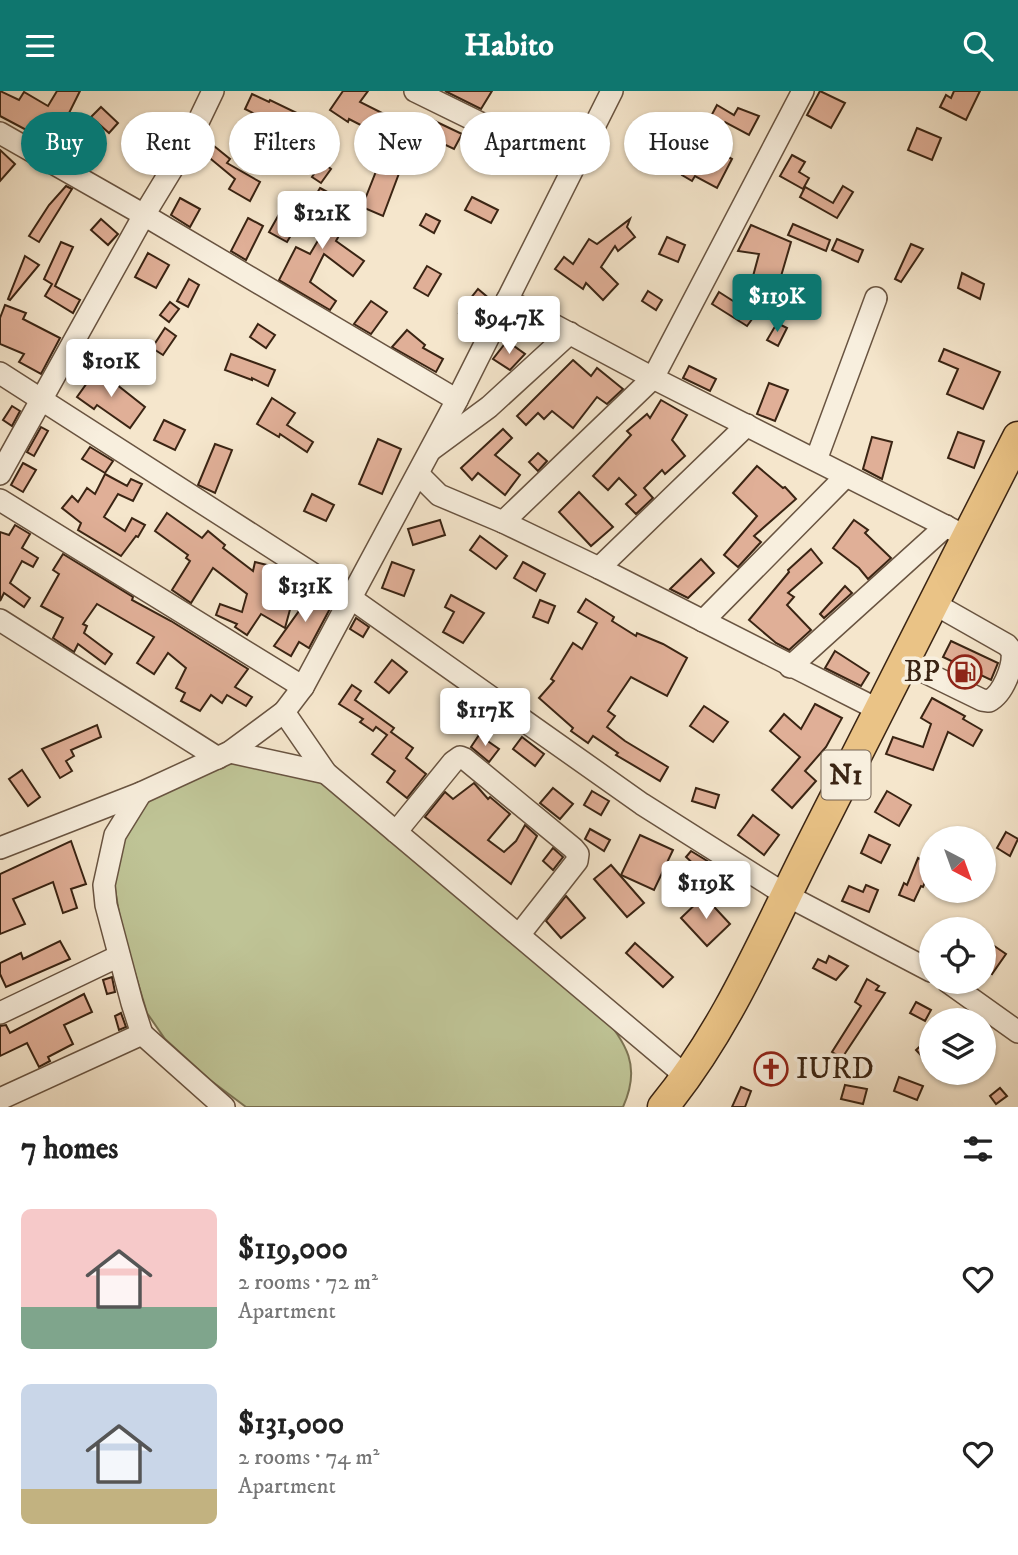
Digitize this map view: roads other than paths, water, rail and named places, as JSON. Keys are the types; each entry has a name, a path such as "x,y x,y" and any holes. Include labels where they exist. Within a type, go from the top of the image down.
{"highway":[{"name":"N1","path":"665,1107 728,1013 933,603 957,531 1018,436"}],"street":[{"path":"0,474 144,215 189,141 213,91"},
{"path":"415,91 460,113"},
{"path":"601,112 612,91"},
{"path":"503,522 653,378 803,91"},
{"path":"0,133 457,400"},
{"path":"4,843 87,816 224,755 284,712 303,687 431,450 568,175"},
{"path":"816,460 876,298"},
{"path":"506,300 653,378 957,531 790,667"},
{"path":"431,450 470,423 570,333"},
{"path":"0,373 352,599 642,804 786,895 919,965"},
{"path":"599,568 747,425"},
{"path":"418,474 439,495 599,568 879,710"},
{"path":"704,621 846,476"},
{"path":"402,504 439,495"},
{"path":"0,500 303,687"},
{"path":"904,662 982,700 989,701 998,693 1012,663 1012,651 1007,645 933,603"},
{"path":"0,620 224,755 326,773"},
{"path":"284,712 326,773 687,1077"},
{"path":"396,832 460,757 573,848 579,854 577,861 519,935"},
{"path":"141,793 115,835 104,885 106,905 119,956 142,1034 225,1107"},
{"path":"87,816 115,835"},
{"path":"0,1013 119,956"},
{"path":"965,994 1018,1032"},
{"path":"0,1099 142,1034"}],"place":[{"name":"BP","path":"965,672"},
{"name":"IURD","path":"771,1069"}]}
